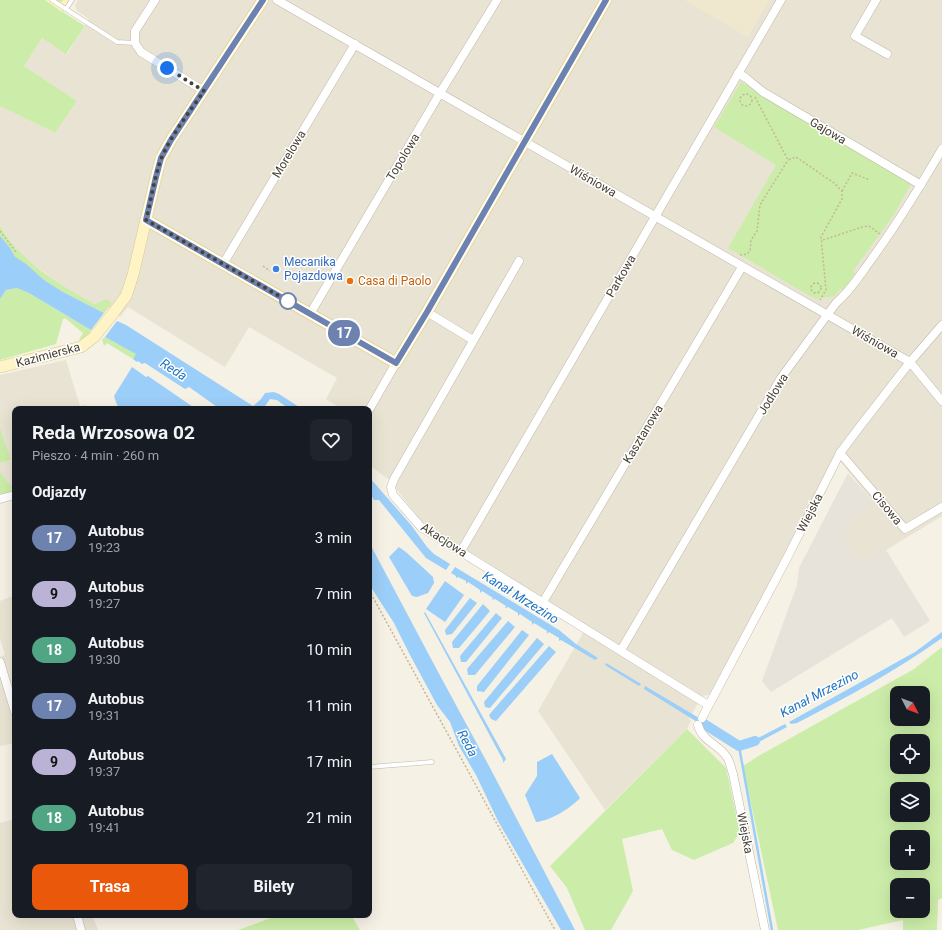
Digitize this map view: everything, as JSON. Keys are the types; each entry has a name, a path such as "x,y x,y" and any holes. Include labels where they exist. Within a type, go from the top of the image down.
{"street":[{"path":"155,0 135,31 135,43 141,52 204,91"},
{"name":"Kazimierska","path":"0,367 81,348 94,338 126,296 133,275 161,158 171,140 263,0"},
{"name":"Wiśniowa","path":"277,0 910,362"},
{"name":"Topolowa","path":"310,314 440,93 497,0"},
{"path":"371,406 606,0"},
{"name":"Parkowa","path":"461,551 781,0"},
{"path":"876,0 855,36 887,54"},
{"name":"Morelowa","path":"223,264 355,44"},
{"name":"Gajowa","path":"738,73 763,92 921,185"},
{"name":"Jodłowa","path":"621,650 781,378 836,303 845,295 887,238 942,149"},
{"path":"146,220 396,363"},
{"name":"Akacjowa","path":"519,262 397,472 391,487 393,495 421,527 708,704"},
{"name":"Kasztanowa","path":"543,602 742,267"},
{"path":"427,312 473,340"},
{"name":"Wiejska","path":"765,930 733,774 727,756 704,737 699,730 700,722 708,704 786,560 840,453 910,362 942,325"},
{"path":"910,362 942,401"},
{"name":"Cisowa","path":"840,453 905,529 942,507"},
{"path":"0,499 12,496"},
{"path":"0,662 12,702"},
{"path":"78,918 81,930"}],"lane":[{"path":"52,0 117,42 135,43"},
{"path":"66,9 72,0"},
{"path":"372,767 432,762"}],"path":[{"path":"752,97 752,102 750,105 744,106 741,103 741,97 744,94 748,94 752,97 754,96 788,160"},
{"path":"733,262 737,256 747,254 750,251 751,240 757,231 760,205 788,160 796,157 834,183 842,191"},
{"path":"815,308 826,290 822,233 842,199 842,191 852,172 870,180"},
{"path":"822,240 869,226 887,238"},
{"path":"0,231 16,252"},
{"path":"263,266 270,271"},
{"path":"817,283 820,285 821,289 818,293 815,293 812,291 812,286 817,283"},
{"path":"821,289 826,290"},
{"path":"372,595 555,930"}],"shaded area":[{"path":"78,0 942,0 942,516 863,564 838,533 873,502 841,462 835,458 714,690 708,695 702,696 689,719 691,720 687,729 605,810 538,711 587,626 454,542 430,529 423,523 396,489 395,484 372,467 372,406 336,406 326,399 337,378 249,327 225,367 128,307 120,317 102,301 95,304 64,286 35,266 17,251 7,237 0,226 0,106 55,133 77,101 24,66 42,38 67,54 89,19 77,11 75,5"},
{"path":"684,0 769,0 748,37"},
{"path":"66,360 80,406 12,406 12,486 0,472 0,463 11,460 0,428 0,375"},
{"path":"848,473 873,502 839,533 863,564 886,550 930,621 904,637 892,618 771,692 762,681 797,585 799,568"},
{"path":"12,596 12,744 0,746 0,657 5,655 0,639 0,601"},
{"path":"12,820 12,918 93,918 98,930 0,930 0,823"}],"green space":[{"path":"0,0 69,0 63,12 85,26 66,54 42,38 24,66 77,101 55,133 0,106"},
{"path":"741,82 912,182 893,216 853,271 855,274 843,290 840,289 835,296 815,299 728,248 776,165 714,127"},
{"path":"0,226 19,252 54,280 95,304 106,299 112,303 104,313 63,292 37,274 0,256"},
{"path":"17,288 29,293 91,330 86,337 79,340 83,333 65,318 63,319 56,344 0,360 0,299 6,290"},
{"path":"105,337 137,354 133,359 107,343 104,346 102,340"},
{"path":"0,428 11,460 0,463"},
{"path":"0,472 12,486 12,494 0,497"},
{"path":"942,647 942,898 938,900 937,930 903,930 903,920 858,930 778,930 743,766 914,669"},
{"path":"687,729 726,768 740,832 733,843 694,860 672,850 662,829 622,839 633,891 611,930 585,930 567,888 550,866"},
{"path":"271,918 353,918 360,930 238,930"}],"sand":[{"path":"45,0 56,0 59,2 69,0 62,12"}],"water":[{"path":"0,236 15,257 26,264 44,280 63,292 104,313 91,330 29,293 17,288 6,290 0,299"},
{"name":"Reda","path":"117,321 126,325 253,406 216,406 189,387 185,389 145,363 142,364 138,361 137,362 133,359 136,354 105,337"},
{"path":"132,367 146,377 148,376 192,406 118,406 114,396"},
{"path":"274,392 297,406 285,406 277,400 270,399 265,406 253,406 265,393"},
{"path":"372,480 411,525 427,547 434,554 450,564 446,570 426,558 379,500 374,500 372,497"},
{"path":"399,547 433,577 434,583 428,593 417,597 412,596 389,557"},
{"name":"Reda","path":"372,548 575,930 561,930 498,821 476,775 459,746 450,722 437,705 394,623 372,589"},
{"path":"455,567 559,630 576,644 598,658 595,660 561,640 559,641 559,638 549,632 547,634 547,631 534,623 532,625 532,622 520,614 518,616 518,613 508,607 505,608 506,606 495,599 492,600 493,598 482,591 480,593 480,590 468,582 466,584 466,581 458,577 456,578 456,576 451,573"},
{"path":"445,581 464,595 445,622 426,609"},
{"path":"470,598 477,603 452,634 446,635 445,630"},
{"path":"483,604 490,611 459,648 453,648 452,642"},
{"path":"425,612 506,759 503,763 503,760 424,613"},
{"path":"496,613 502,618 466,662 461,662 460,656"},
{"path":"508,621 515,627 475,675 468,675 467,669"},
{"path":"522,630 529,635 484,692 477,691 477,686"},
{"path":"942,632 942,638 889,673 797,723 791,724 789,722 915,652"},
{"path":"537,638 544,644 490,708 485,707 484,702"},
{"path":"549,646 556,652 496,721 491,719 489,715"},
{"path":"606,663 641,684 639,686 605,665"},
{"path":"645,686 699,718 697,722 644,689"},
{"path":"705,722 740,744 738,748 703,727"},
{"path":"785,724 787,727 755,744 743,748 743,744"},
{"path":"552,754 580,798 560,813 548,819 536,822 525,795 537,776 537,762"}],"waterway":[{"name":"Kanał Mrzezino","path":"704,724 739,746 755,741"},
{"path":"739,746 772,930"}],"bus line":[{"name":"17","path":"263,0 171,140 161,158 146,220 396,363 427,312 606,0"}],"place":[{"name":"Mecanika Pojazdowa","path":"276,269"},
{"name":"Casa di Paolo","path":"350,281"}],"route":[{"path":"167,68 204,91 171,140 161,158 146,220 288,301"}]}
